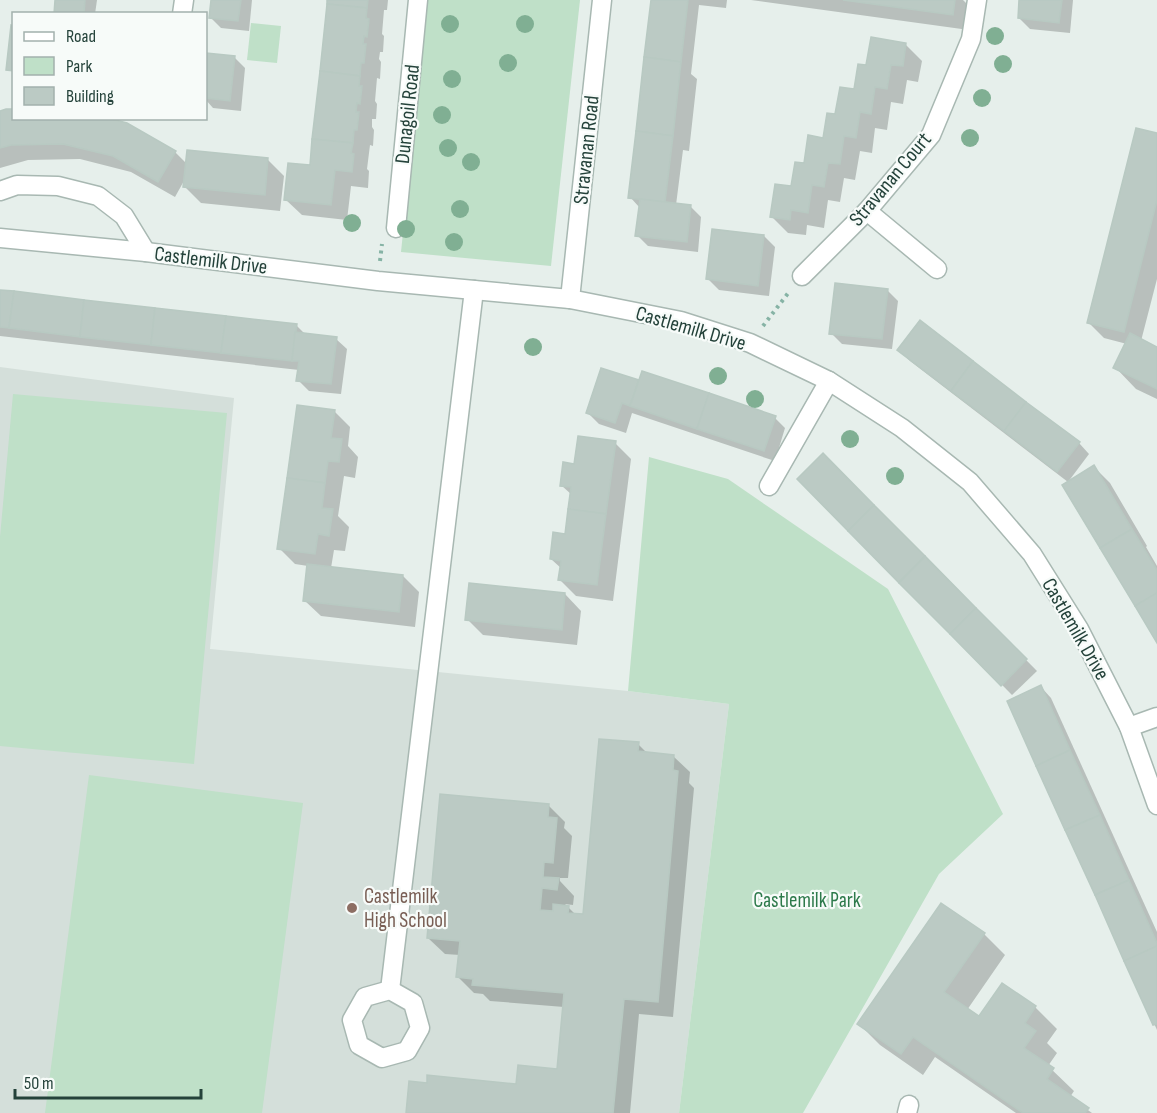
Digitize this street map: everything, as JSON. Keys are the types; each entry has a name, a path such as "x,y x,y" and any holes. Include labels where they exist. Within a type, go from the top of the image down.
{"street":[{"name":"Dunagoil Road","path":"396,228 418,0"},
{"name":"Stravanan Road","path":"570,299 602,0"},
{"name":"Stravanan Court","path":"802,276 867,211 931,135 971,39 977,0"},
{"path":"0,191 17,185 58,186 98,196 124,216 146,252"},
{"path":"867,211 937,268"},
{"name":"Castlemilk Drive","path":"0,238 146,252 378,281 570,299 681,321 750,343 829,381 902,428 970,482 1032,554 1073,620 1129,727 1157,805"},
{"path":"390,990 474,291"},
{"path":"769,486 829,381"},
{"path":"1129,727 1157,717"}],"path":[{"path":"378,281 382,242 396,228"},
{"path":"750,343 802,276"}],"shaded area":[{"name":"Castlemilk High School","path":"0,367 234,398 210,649 628,691 729,704 679,1113 0,1113"}],"green space":[{"path":"427,0 580,0 551,266 401,252"},
{"path":"251,23 281,26 277,63 247,60"},
{"path":"13,394 227,413 194,764 0,746 0,537"},
{"name":"Castlemilk Park","path":"649,457 728,479 888,589 1003,814 939,874 803,1113 679,1113 729,704 628,691"},
{"path":"89,775 303,803 262,1113 45,1113"}],"building":[{"path":"55,0 85,0 84,12 54,12"},
{"path":"211,0 241,0 238,21 209,18"},
{"path":"327,0 368,0 367,8 327,4"},
{"path":"651,0 688,0 681,62 644,57"},
{"path":"843,0 955,0 953,15"},
{"path":"1019,0 1062,0 1059,23 1018,18"},
{"path":"327,4 367,8 366,18 369,19 367,37 364,36 363,44 366,44 360,76 320,71"},
{"path":"11,25 12,71 6,70"},
{"path":"871,37 906,43 903,66 891,65 887,89 875,87 871,114 860,112 856,138 844,136 840,164 828,163 824,187 812,185 808,213 791,210 790,220 770,217 775,184 791,186 795,162 804,163 808,135 823,138 827,113 835,114 840,87 854,89 858,64 866,65"},
{"path":"207,53 235,56 230,101 207,98"},
{"path":"644,57 681,62 673,136 636,131"},
{"path":"320,71 360,76 359,86 362,86 360,104 357,103 356,112 359,112 353,143 312,139"},
{"path":"12,109 12,120 116,120 127,123 176,151 158,182 113,156 63,144 11,145 0,148 0,111"},
{"path":"1136,128 1157,133 1157,200 1124,332 1087,323"},
{"path":"636,131 673,136 665,202 628,198"},
{"path":"312,139 353,143 352,172 335,170 331,205 284,200 288,163 310,165"},
{"path":"187,150 268,158 265,195 183,187"},
{"path":"640,199 691,205 687,242 635,236"},
{"path":"712,229 764,235 758,286 706,279"},
{"path":"835,283 888,289 882,339 829,334"},
{"path":"0,290 14,291 9,328 0,327"},
{"path":"14,291 84,300 80,337 9,328"},
{"path":"84,300 155,308 151,345 80,337"},
{"path":"155,308 226,316 221,353 151,345"},
{"path":"226,316 297,324 292,361 221,353"},
{"path":"920,320 973,361 951,391 897,350"},
{"path":"295,332 337,337 331,384 296,381 299,361 292,361"},
{"path":"1130,333 1157,347 1157,389 1113,368"},
{"path":"973,361 1026,402 1004,431 951,391"},
{"path":"601,368 639,380 630,406 622,403 615,423 586,413"},
{"path":"642,371 709,393 697,429 630,406"},
{"path":"709,393 776,416 764,451 697,429"},
{"path":"1026,402 1080,442 1057,472 1004,431"},
{"path":"297,405 335,410 331,438 342,439 339,462 328,461 325,483 287,478"},
{"path":"578,436 616,441 606,514 568,509 571,487 560,486 563,462 574,464"},
{"path":"823,453 874,505 848,531 797,479"},
{"path":"1094,465 1132,529 1100,548 1062,485"},
{"path":"287,478 325,483 322,508 333,509 329,536 318,534 315,554 277,549"},
{"path":"874,505 925,556 899,583 848,531"},
{"path":"568,509 606,514 597,585 558,580 561,561 550,559 553,532 565,534"},
{"path":"1132,529 1157,570 1157,593 1135,606 1100,548"},
{"path":"925,556 976,608 950,634 899,583"},
{"path":"307,564 403,575 399,612 303,601"},
{"path":"469,583 565,593 562,630 465,620"},
{"path":"1157,593 1157,643 1135,606"},
{"path":"976,608 1027,659 1001,686 950,634"},
{"path":"1041,685 1070,750 1036,766 1007,701"},
{"path":"599,739 639,742 638,751 674,755 673,770 678,771 658,1002 624,999 613,1113 406,1113 409,1081 427,1083 427,1075 516,1084 518,1065 557,1069 564,993 472,985 473,979 456,977 460,941 427,938 440,794 549,804 548,817 557,818 553,863 544,862 543,877 559,878 557,890 542,888 540,910 553,911 553,904 569,906 568,913 583,914"},
{"path":"1070,750 1100,815 1065,830 1036,766"},
{"path":"1100,815 1129,880 1095,895 1065,830"},
{"path":"1129,880 1157,946 1124,961 1095,895"},
{"path":"941,903 985,933 944,992 979,1016 1002,983 1036,1006 1025,1023 1036,1031 1024,1048 1054,1068 1047,1079 1089,1108 1085,1113 1023,1113 913,1037 901,1054 857,1024"},
{"path":"1157,946 1157,1024 1153,1025 1124,961"}],"place":[{"name":"Castlemilk High School","path":"352,908"}]}
